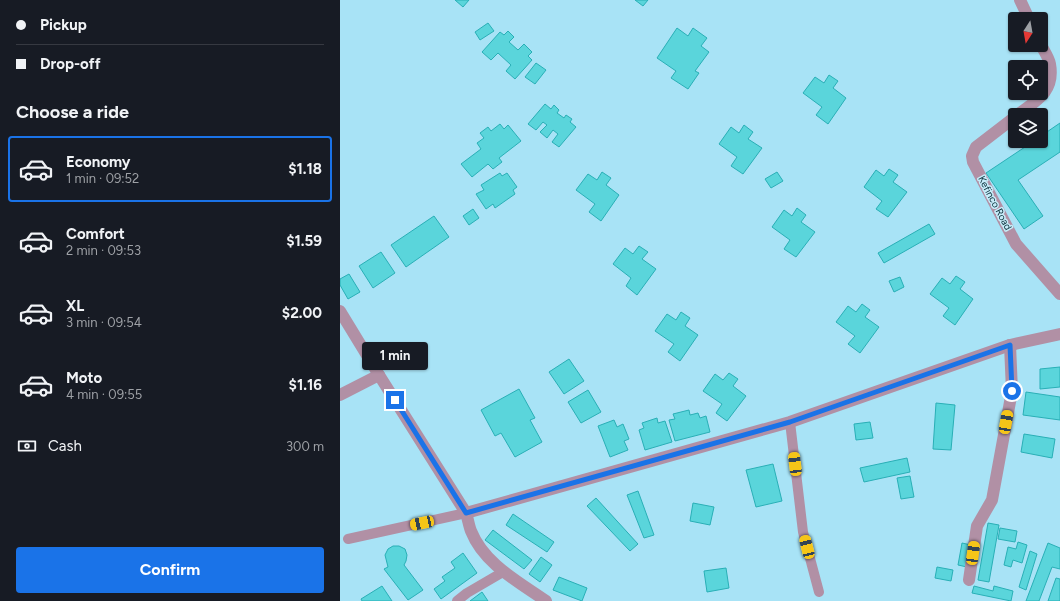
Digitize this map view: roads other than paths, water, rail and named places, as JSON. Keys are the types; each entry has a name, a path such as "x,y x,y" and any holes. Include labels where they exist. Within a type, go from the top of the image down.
{"street":[{"path":"1020,0 1026,12"},
{"path":"1027,108 1044,94 1051,82 1050,64 1044,52"},
{"name":"Kefinco Road","path":"1008,122 976,147 972,156 973,162 1016,244 1060,294"},
{"path":"340,311 466,513 470,531 480,549 503,572 546,601"},
{"path":"466,513 790,422 1010,345 1060,334"},
{"path":"969,580 977,526 992,500 1012,391 1010,345"},
{"path":"340,395 379,375"}],"lane":[{"path":"790,422 803,532 819,592"},
{"path":"348,539 466,513"},
{"path":"457,601 467,593 503,572"}]}
